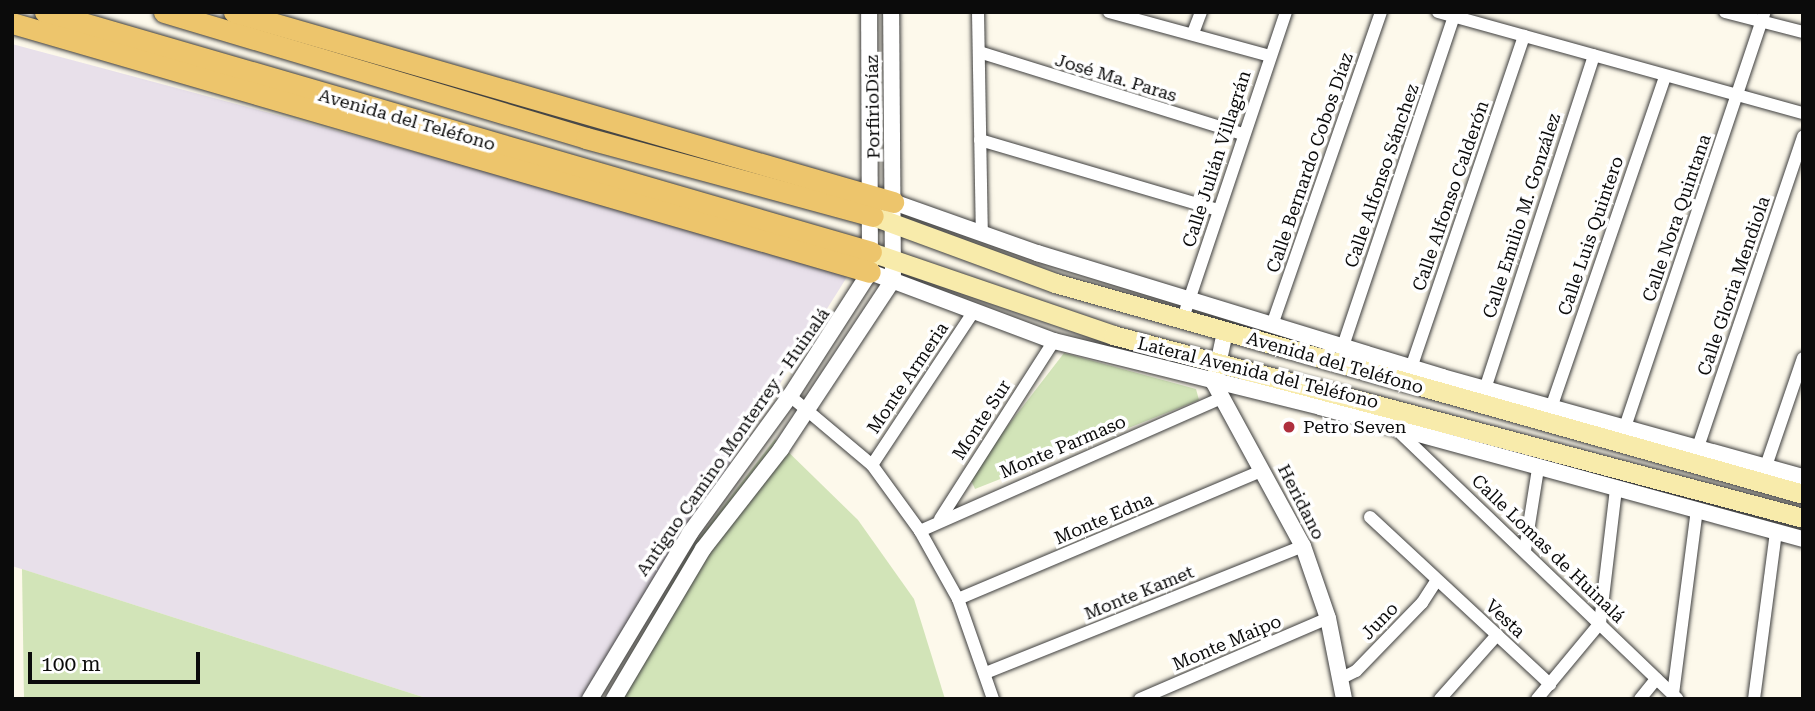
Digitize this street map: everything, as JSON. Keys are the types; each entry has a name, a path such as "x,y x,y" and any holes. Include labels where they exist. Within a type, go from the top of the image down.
{"main road":[{"path":"164,12 883,209"},
{"path":"234,12 545,115"},
{"name":"Avenida del Teléfono","path":"12,23 42,19 618,190 770,221 871,262 895,258 1054,317 1803,518"},
{"path":"618,190 871,262"},
{"name":"Avenida del Teléfono","path":"883,209 1029,275 1225,332 1439,385 1802,486"}],"street":[{"path":"869,12 883,209 895,258 893,280"},
{"name":"PorfirioDíaz","path":"883,209 891,12"},
{"path":"978,12 982,233"},
{"path":"1109,12 1270,56"},
{"path":"1193,33 1201,12"},
{"name":"Calle Julián Villagrán","path":"1183,318 1286,12"},
{"name":"Calle Bernardo Cobos Díaz","path":"1272,325 1381,12"},
{"path":"1438,12 1803,113"},
{"path":"1725,12 1764,16 1803,32"},
{"name":"Calle Alfonso Sánchez","path":"1343,346 1454,16"},
{"name":"Calle Nora Quintana","path":"1625,427 1764,16"},
{"name":"Calle Alfonso Calderón","path":"1411,368 1524,36"},
{"name":"José Ma. Paras","path":"979,52 1243,134"},
{"name":"Calle Emilio M. González","path":"1485,389 1594,55"},
{"name":"Calle Luis Quintero","path":"1551,408 1665,76"},
{"name":"Calle Gloria Mendiola","path":"1698,447 1803,136"},
{"path":"980,139 1218,210"},
{"path":"883,209 982,233 1343,346 1411,368 1439,385 1485,389 1766,466 1802,486"},
{"name":"Antiguo Camino Monterrey - Huinalá","path":"590,699 690,533 790,396 871,262 883,209"},
{"name":"Lateral Avenida del Teléfono","path":"871,262 893,280 1054,341 1218,391 1393,426 1538,469 1803,538"},
{"name":"Antiguo Camino Monterrey - Huinalá","path":"614,699 703,549 808,410 893,280"},
{"name":"Monte Armeria","path":"872,465 974,311"},
{"path":"1218,391 1216,361 1225,332"},
{"name":"Monte Sur","path":"940,519 1054,341"},
{"path":"1766,466 1803,358"},
{"name":"Heridano","path":"1218,391 1303,546 1328,618 1342,698"},
{"name":"Monte Parmaso","path":"920,531 940,519 1218,391"},
{"path":"790,396 872,465 920,531 958,599 988,673 993,699"},
{"name":"Calle Lomas de Huinalá","path":"1393,426 1675,696"},
{"path":"1525,550 1538,469"},
{"name":"Monte Edna","path":"958,599 1263,470"},
{"path":"1537,699 1600,623 1616,488"},
{"path":"1675,696 1697,510"},
{"name":"Vesta","path":"1370,517 1550,684"},
{"path":"1754,699 1776,531"},
{"name":"Monte Kamet","path":"988,673 1303,546"},
{"name":"Juno","path":"1340,679 1365,662 1422,603 1437,580"},
{"name":"Monte Maipo","path":"1140,699 1328,618"},
{"path":"1440,699 1497,635"},
{"path":"1640,699 1656,679"}],"shaded area":[{"path":"12,44 852,269 582,699 429,699 12,566"}],"green space":[{"path":"1064,353 1196,389 1199,400 975,489 969,476"},
{"path":"775,439 858,520 914,599 945,699 605,699 695,543"},
{"path":"22,569 429,699 24,699"}],"place":[{"name":"Petro Seven","path":"1289,427"}]}
